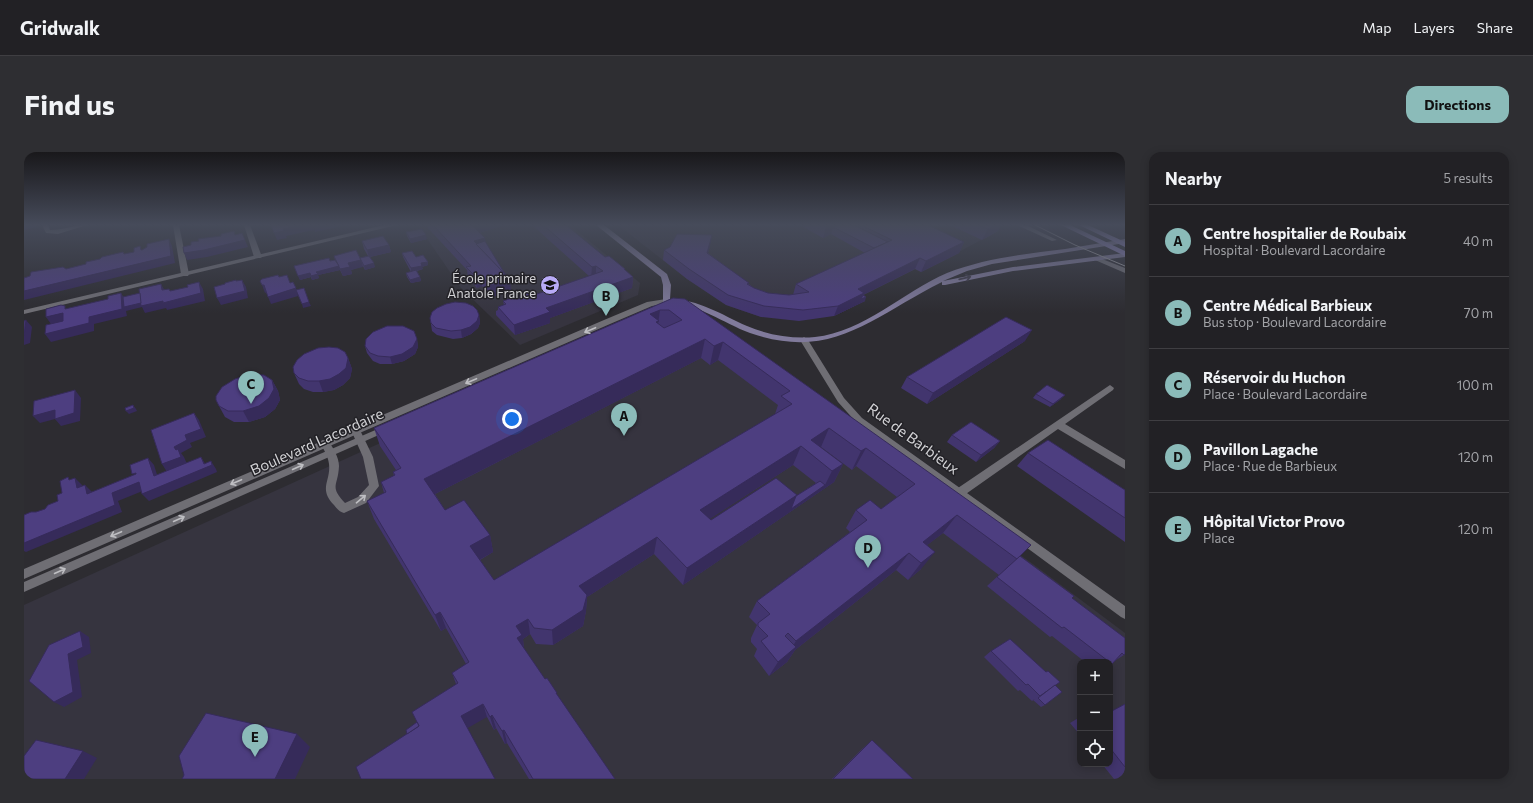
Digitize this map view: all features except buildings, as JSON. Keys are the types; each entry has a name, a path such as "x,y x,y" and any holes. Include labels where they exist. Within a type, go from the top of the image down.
{"main road":[{"path":"636,254 664,276 667,285 666,304 689,305 713,313 758,333 780,338 804,340 824,338 849,330 928,287 961,271 998,261 1040,254"},
{"path":"928,287 1006,270 1125,255"}],"street":[{"path":"181,254 185,274"},
{"path":"24,312 270,254"},
{"path":"1097,259 1125,271"},
{"name":"Boulevard Lacordaire","path":"24,574 325,443 358,434 666,304"},
{"name":"Rue de Barbieux","path":"804,340 841,400 851,413 1125,613"},
{"path":"959,493 1110,388"},
{"path":"1058,424 1125,465"},
{"path":"325,443 331,453 334,465 330,490 332,496 344,510 362,500 374,486 371,469 358,434"},
{"name":"Boulevard Lacordaire","path":"24,587 331,453 358,434"}],"shaded area":[{"name":"École primaire Anatole France","path":"438,254 605,254 640,283 638,295 520,345 461,288"},
{"path":"655,254 954,254 921,272 915,269 859,297 865,301 834,316 761,317 726,305 687,279"},
{"path":"675,309 1033,564 1125,633 1125,779 24,779 24,605"}],"tram line":[{"path":"1097,254 1125,266"}],"place":[{"name":"École primaire Anatole France","path":"550,285"},
{"name":"Centre Médical Barbieux","path":"606,316"},
{"name":"Réservoir du Huchon","path":"251,404"},
{"name":"Centre hospitalier de Roubaix","path":"624,436"},
{"name":"Pavillon Lagache","path":"868,568"},
{"name":"Hôpital Victor Provo","path":"255,757"}]}
